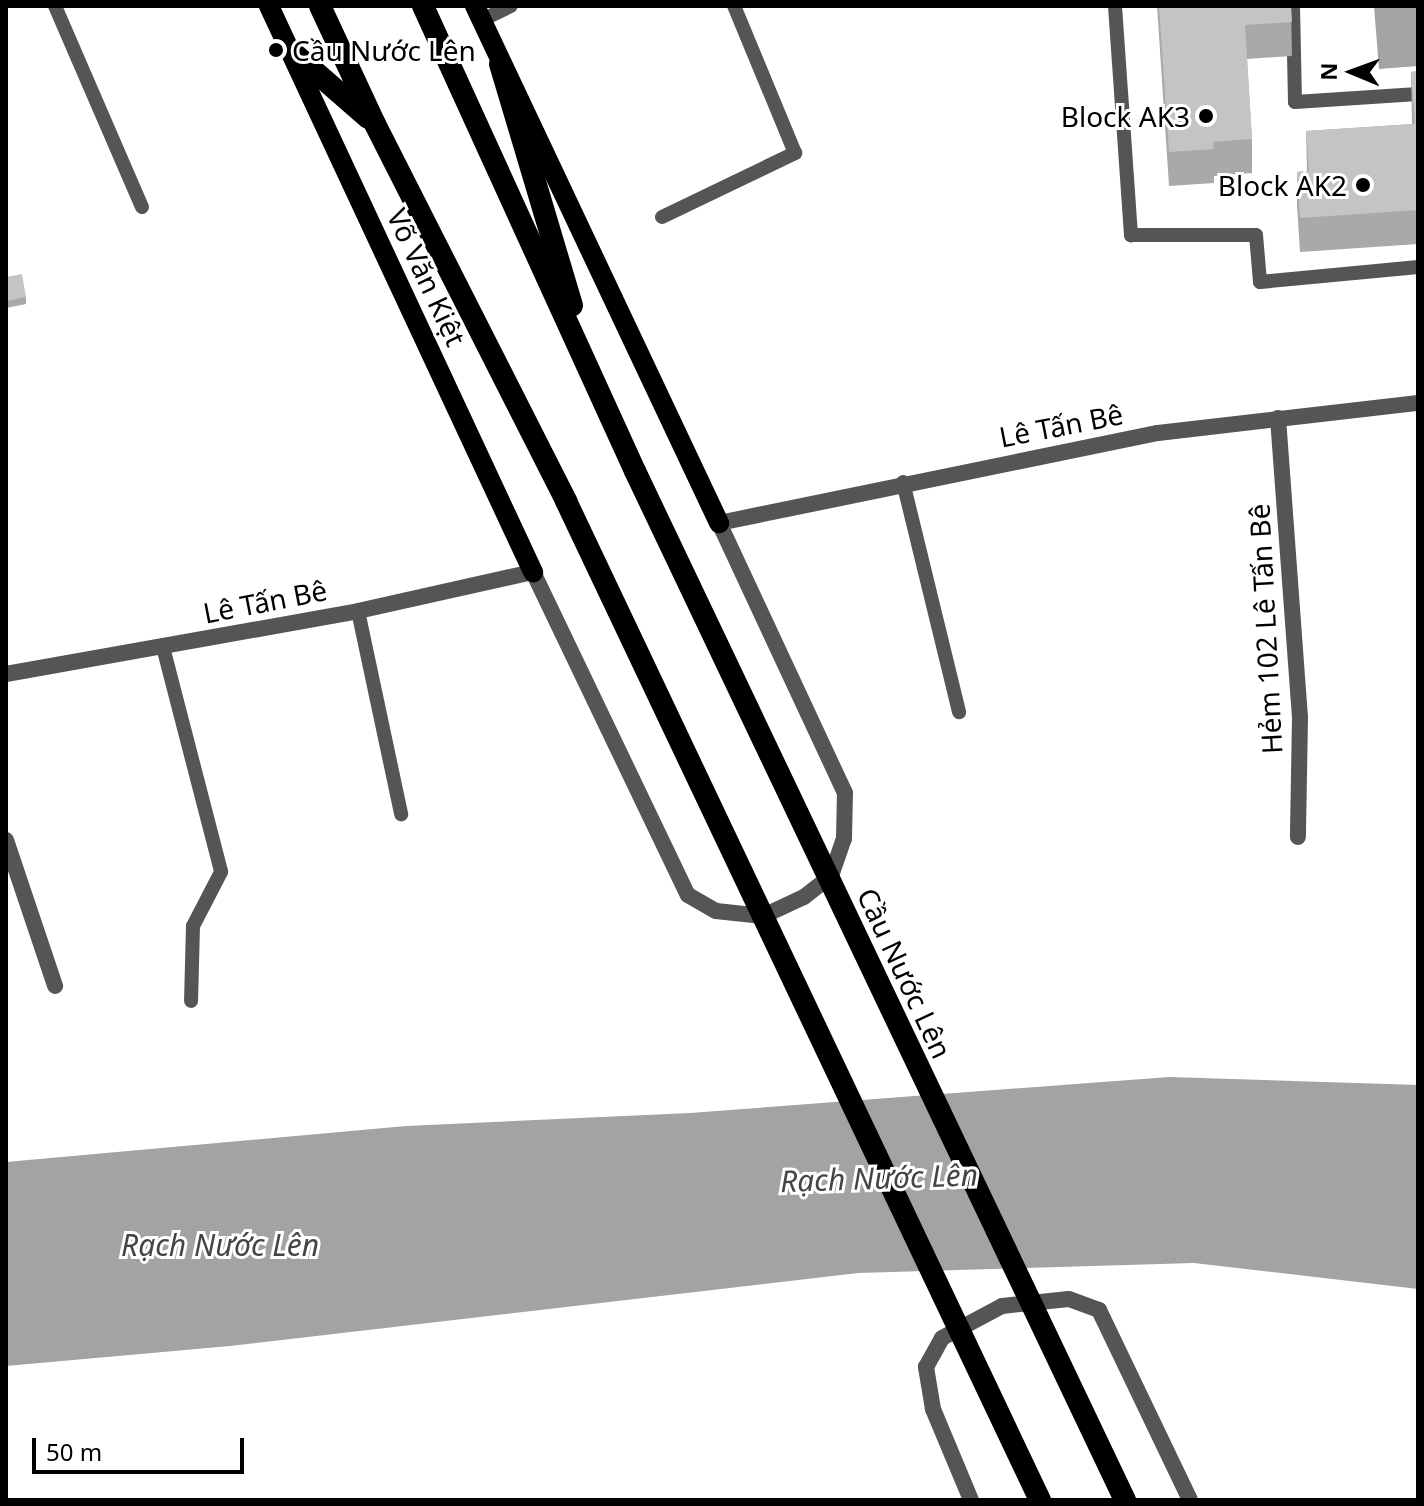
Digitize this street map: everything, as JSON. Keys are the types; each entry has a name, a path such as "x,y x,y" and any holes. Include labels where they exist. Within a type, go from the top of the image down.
{"highway":[{"name":"Võ Văn Kiệt","path":"320,6 375,124 566,501 763,916"},
{"path":"423,6 595,384"},
{"path":"289,49 375,124"},
{"path":"500,64 595,384"},
{"name":"Cầu Nước Lên","path":"595,384 1125,1500"},
{"path":"763,916 1040,1500"}],"main road":[{"name":"Võ Văn Kiệt","path":"269,6 533,572"},
{"path":"478,13 719,523"}],"street":[{"name":"Lê Tấn Bê","path":"719,523 903,482 1158,433 1418,403"},
{"name":"Hẻm 102 Lê Tấn Bê","path":"1278,418 1300,717 1298,837"},
{"path":"533,572 688,895 716,911 763,916 804,897 831,876 844,839 845,793 719,523"},
{"name":"Lê Tấn Bê","path":"6,674 358,611 533,572"},
{"path":"6,840 55,986"},
{"path":"971,1500 933,1409 926,1367 942,1338 1002,1306 1069,1299 1099,1310 1190,1500"}],"lane":[{"path":"55,6 142,207"},
{"path":"478,13 511,6"},
{"path":"662,217 795,153 734,6"},
{"path":"1115,6 1131,235 1256,235 1260,282 1418,267"},
{"path":"1293,6 1295,102 1418,94"},
{"path":"903,482 959,712"},
{"path":"358,611 401,814"},
{"path":"163,647 221,872 193,926 191,1001"}],"water":[{"path":"1374,6 1418,6 1418,66 1379,69"},
{"name":"Rạch Nước Lên","path":"1169,1077 1418,1085 1418,1289 1194,1263 858,1273 230,1346 6,1366 6,1162 406,1126 690,1113"}],"building":[{"name":"Block AK3","path":"1159,6 1291,6 1292,22 1245,25 1252,139 1213,142 1214,149 1169,152"},
{"path":"1418,71 1418,210 1300,218 1297,172 1309,171 1306,131 1415,124 1411,72"},
{"path":"22,274 26,297 6,301 6,277"}],"place":[{"name":"Cầu Nước Lên","path":"276,50"},
{"name":"Block AK3","path":"1206,116"},
{"name":"Block AK2","path":"1363,185"}]}
